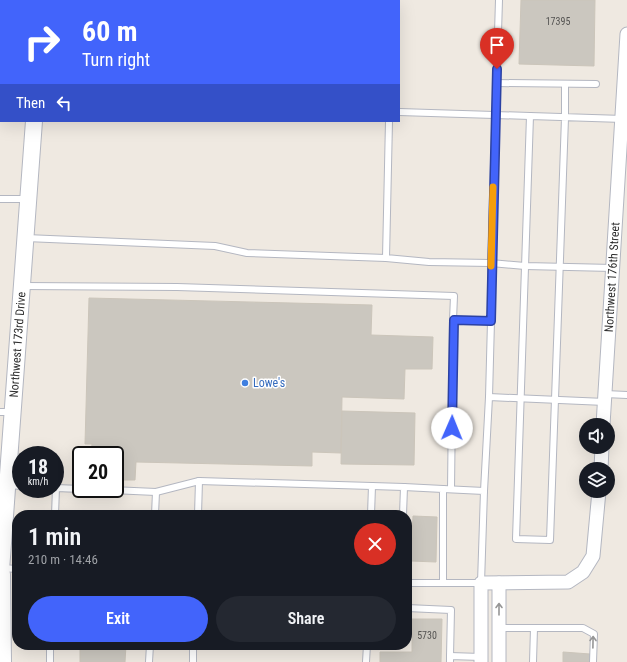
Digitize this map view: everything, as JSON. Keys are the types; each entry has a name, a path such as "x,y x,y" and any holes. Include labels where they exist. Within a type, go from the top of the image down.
{"street":[{"name":"Northwest 176th Street","path":"604,418 624,119 627,34"},
{"name":"Northwest 173rd Drive","path":"12,465 7,412 22,286 34,122"},
{"name":"Northwest 173rd Drive","path":"13,498 13,510"},
{"path":"481,660 481,583 568,582 583,572 593,556 598,498"},
{"name":"Northwest 173rd Drive","path":"3,662 12,527"},
{"name":"Northwest 173rd Drive","path":"0,584 10,568"},
{"path":"499,583 499,662"}],"lane":[{"path":"412,583 481,583 489,397 491,263 499,0"},
{"path":"496,82 596,84"},
{"path":"530,116 516,539 550,540 565,84"},
{"path":"400,112 624,119"},
{"path":"386,258 390,122"},
{"path":"0,199 28,200"},
{"path":"26,238 215,246 247,253 386,258 429,262 491,263 525,266 613,268"},
{"path":"22,286 178,286 454,296 451,489"},
{"path":"454,320 491,321"},
{"path":"489,397 555,400 605,398 627,395"},
{"path":"124,491 156,492 199,482 404,487 484,491"},
{"path":"198,510 199,482"},
{"path":"371,510 372,486"},
{"path":"403,510 404,487"},
{"path":"443,489 443,583"},
{"path":"155,510 156,492"},
{"path":"55,510 56,498"},
{"path":"412,608 451,610 450,659 481,660"},
{"path":"499,628 583,628 594,634 593,662"},
{"path":"533,662 534,628"},
{"path":"50,650 50,662"},
{"path":"149,662 150,650"},
{"path":"193,650 193,662"},
{"path":"366,662 367,650"}],"building":[{"path":"521,0 595,0 594,66 519,64"},
{"name":"Lowe's","path":"89,298 372,305 371,335 433,337 432,369 405,369 404,399 342,397 341,453 312,452 312,466 136,462 135,480 124,480 124,446 92,446 92,444 85,444"},
{"path":"342,411 415,413 414,465 341,464"},
{"path":"413,516 437,517 436,562 412,561"},
{"path":"412,619 442,619 441,662 380,662 380,652 412,652"},
{"path":"80,650 126,650 125,662 80,662"},
{"path":"563,652 590,654 590,662 563,662"}],"slow traffic":[{"path":"491,266 493,187"}],"place":[{"name":"Lowe's","path":"245,383"}],"route":[{"path":"452,428 454,320 491,321 491,263 497,69"}]}
